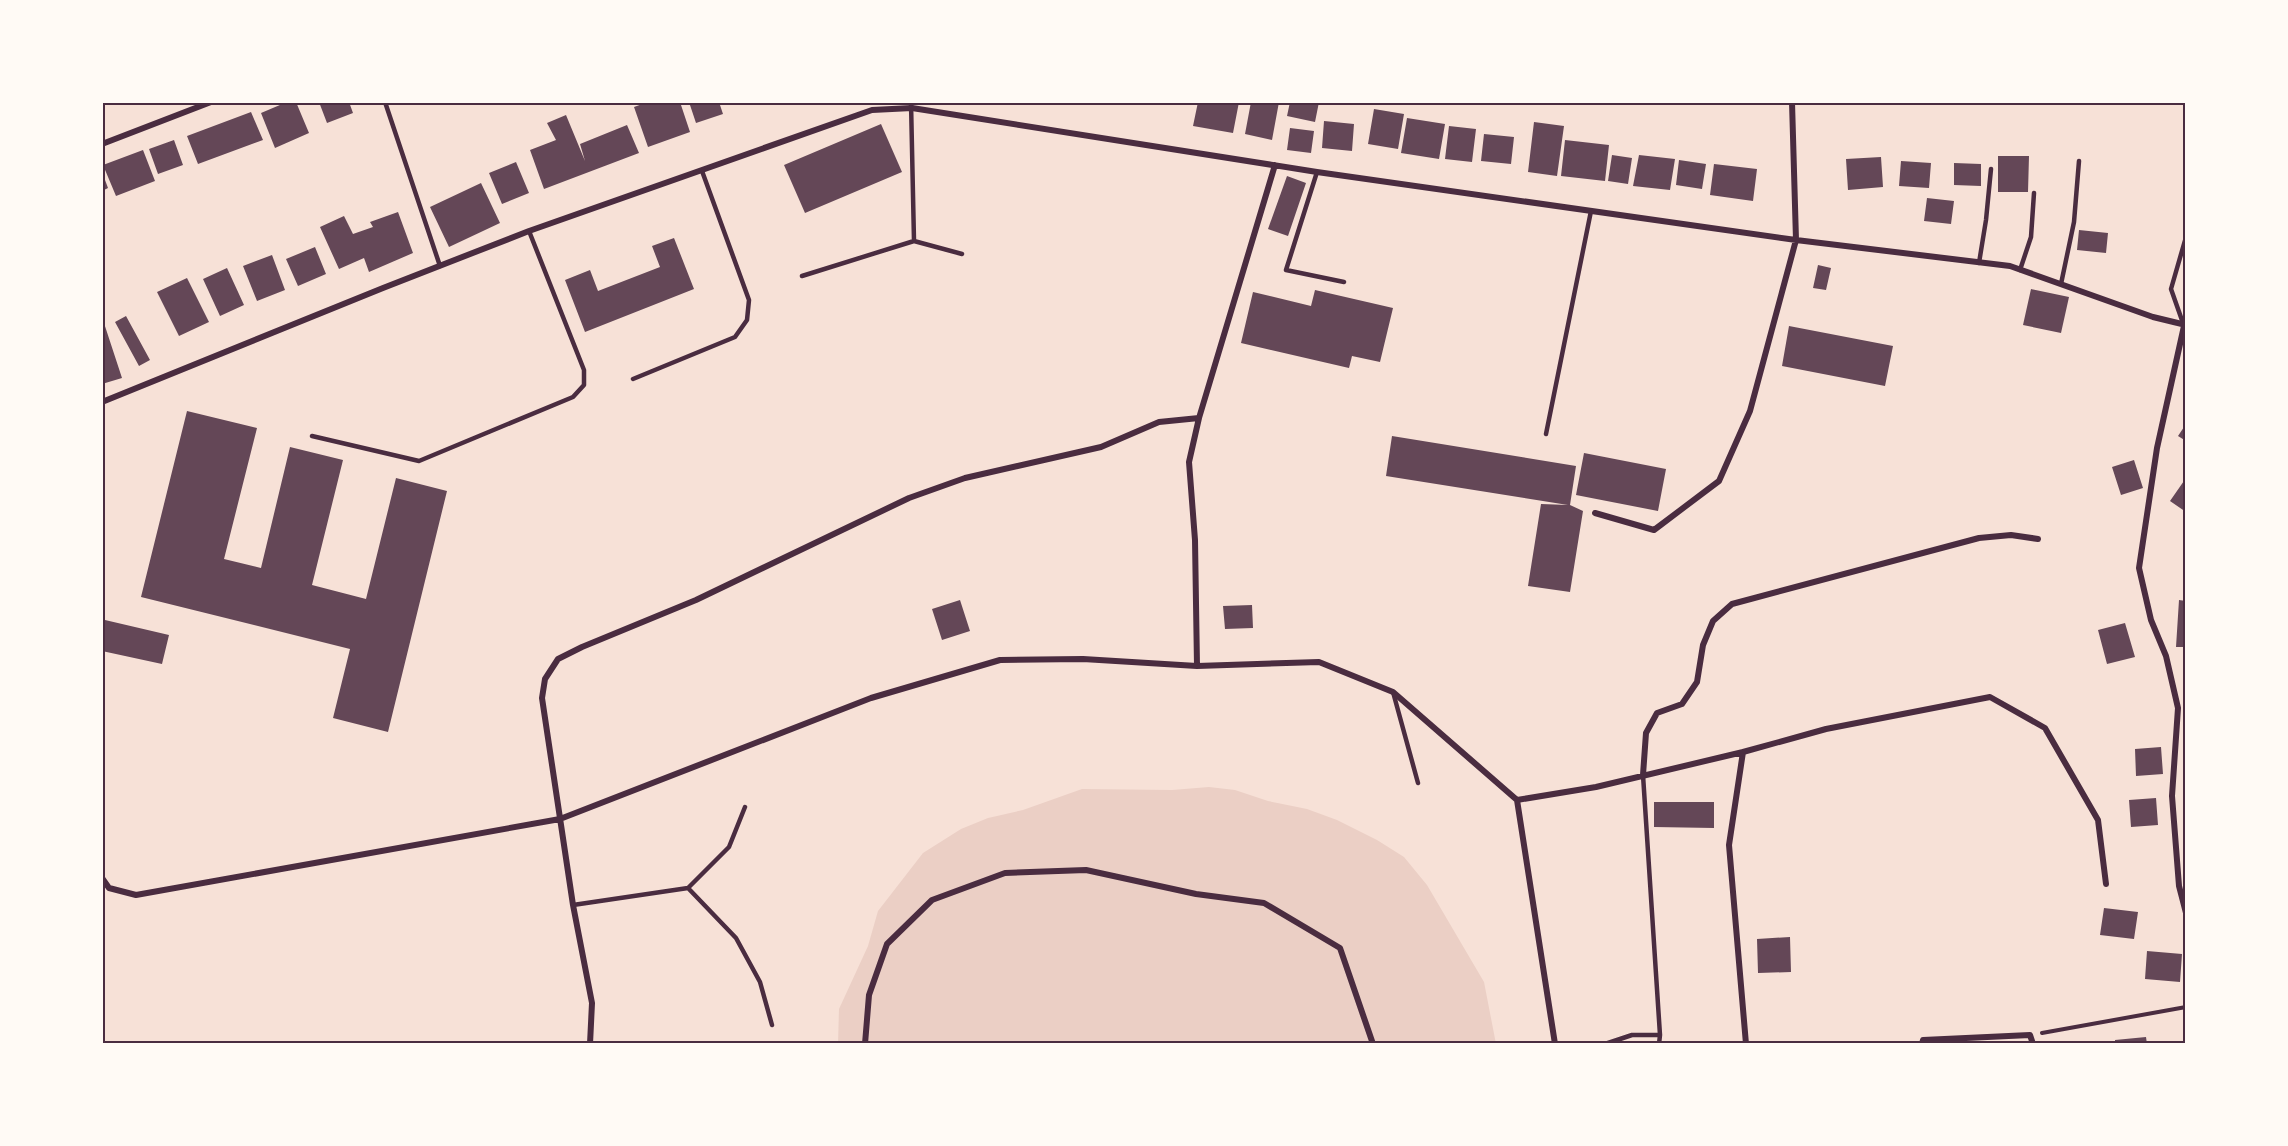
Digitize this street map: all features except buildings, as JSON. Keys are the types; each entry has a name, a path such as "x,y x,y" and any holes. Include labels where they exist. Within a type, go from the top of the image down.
{"street":[{"path":"102,144 211,102"},
{"path":"1595,513 1654,530 1719,481 1750,411 1796,240 1792,102"},
{"path":"102,402 529,231 872,110 911,105 1317,172 1796,240 2010,266 2185,325 2157,448 2139,568 2151,620 2166,656 2178,708 2172,796 2180,886 2186,913"},
{"path":"1197,666 1196,540 1189,462 1199,418 1275,165"},
{"path":"590,1044 592,1003 573,905 542,698 545,679 558,659 582,646 696,600 909,498 965,478 1101,447 1159,422 1199,418"},
{"path":"1643,776 1646,733 1657,713 1682,705 1697,682 1703,645 1713,621 1732,604 1979,538 2011,535 2038,539"},
{"path":"102,878 109,888 136,895 560,819 871,698 1000,660 1083,659 1197,666 1319,662 1393,692 1517,800 1556,1044"},
{"path":"1517,800 1596,787 1743,752 1826,729 1990,697 2045,728 2098,820 2106,884"},
{"path":"1743,752 1729,845 1746,1044"},
{"path":"865,1044 869,995 887,944 932,900 1005,873 1086,870 1196,894 1264,903 1340,948 1373,1044"},
{"path":"102,894 109,888"},
{"path":"1922,1044 1923,1040 2030,1035 2033,1044"}],"lane":[{"path":"385,102 440,266"},
{"path":"911,105 914,241"},
{"path":"2061,285 2074,222 2079,161"},
{"path":"1979,263 1991,169"},
{"path":"633,380 735,337 747,320 749,300 702,171"},
{"path":"1317,172 1286,270 1344,282"},
{"path":"2020,270 2031,237 2034,194"},
{"path":"1546,434 1591,211"},
{"path":"312,436 419,461 573,397 584,385 584,370 529,231"},
{"path":"2185,325 2171,289 2186,237"},
{"path":"802,276 914,241 962,254"},
{"path":"1393,692 1418,783"},
{"path":"1643,776 1659,1044"},
{"path":"573,905 688,888 729,847 745,807"},
{"path":"688,888 736,938 760,982 772,1024"},
{"path":"1605,1044 1632,1035 1660,1035"}],"path":[{"path":"2030,1035 2186,1006"}],"shaded area":[{"path":"1209,787 1235,790 1268,801 1307,809 1337,820 1377,840 1404,857 1427,885 1484,982 1496,1044 838,1044 839,1009 868,946 878,911 923,853 961,829 988,818 1023,810 1082,789 1172,790"}]}
